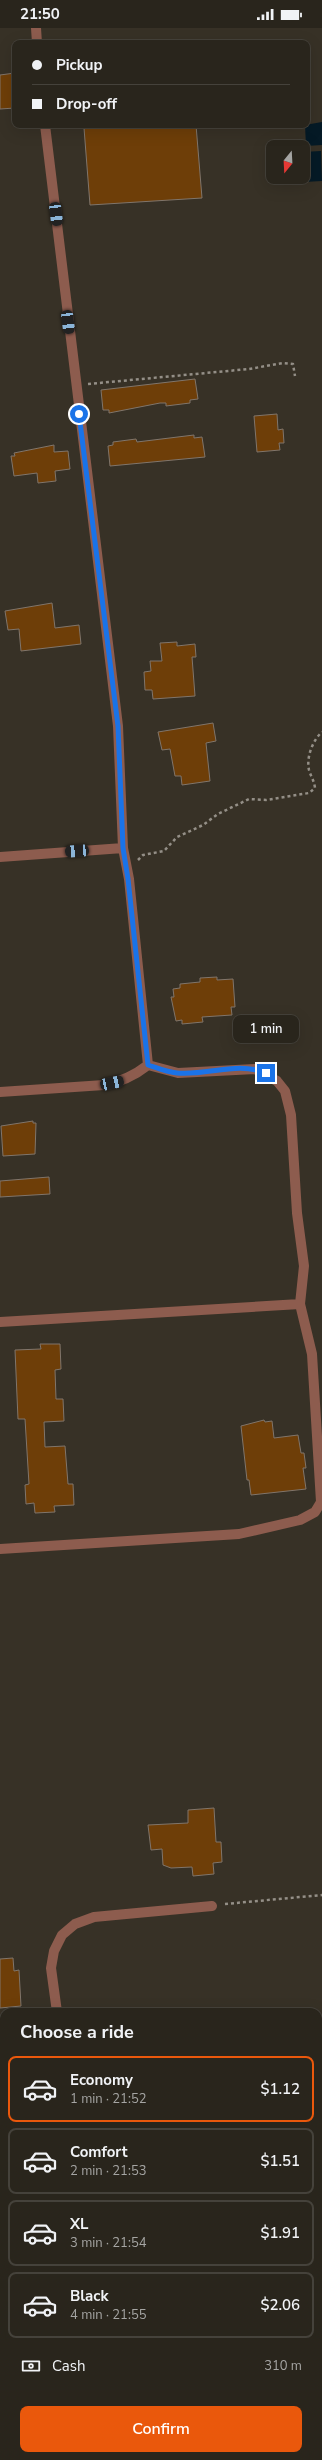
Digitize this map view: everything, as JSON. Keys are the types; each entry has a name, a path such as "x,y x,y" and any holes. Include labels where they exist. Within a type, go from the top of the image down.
{"street":[{"path":"36,28 37,40"},
{"path":"45,128 118,726 123,848 128,879 148,1065"},
{"path":"0,857 123,848"},
{"path":"0,1092 104,1085 121,1082 137,1074 148,1065"},
{"path":"0,1549 239,1534 285,1524 315,1512 320,1502 312,1354 300,1304 304,1266 296,1213 291,1115 285,1091 277,1081 256,1069 178,1073 148,1065"},
{"path":"0,1322 300,1304"},
{"path":"56,2008 51,1968 54,1951 62,1935 75,1924 94,1917 212,1906"}],"path":[{"path":"76,385 249,369 283,363 293,364 295,376"},
{"path":"128,879 137,861 143,855 164,851 177,837 202,826 218,814 249,799 266,800 309,793 315,788 314,780 309,769 309,756 312,746 322,732"},
{"path":"212,1906 322,1895"}],"water":[{"path":"322,122 322,145 310,146 310,140 306,140 305,128 310,128 310,124"},
{"path":"321,151 322,181 310,182 310,152"}],"building":[{"path":"12,73 12,108 0,109 0,75"},
{"path":"84,128 196,128 202,198 90,205"},
{"path":"195,379 198,399 190,400 190,403 166,406 166,403 160,403 109,413 109,410 103,410 101,390"},
{"path":"277,414 278,430 283,429 284,443 279,443 280,450 257,452 254,416"},
{"path":"194,435 194,438 202,437 205,457 110,466 108,446 113,445 113,442 136,439 137,442"},
{"path":"54,445 54,452 68,451 70,469 55,471 56,481 38,483 37,473 14,476 11,456 15,456 14,453"},
{"path":"52,603 55,628 79,625 81,644 21,651 19,629 8,630 5,611"},
{"path":"177,642 177,646 195,644 196,657 192,657 195,696 153,699 152,690 145,690 144,672 151,671 150,661 162,661 160,643"},
{"path":"213,723 216,741 206,743 210,781 182,785 181,776 175,776 170,749 162,750 158,732"},
{"path":"217,977 217,980 233,979 235,1007 231,1007 232,1015 202,1017 203,1022 182,1024 182,1020 176,1021 171,997 174,997 173,989 180,988 180,984 200,982 200,978"},
{"path":"33,1121 33,1123 36,1123 35,1154 3,1156 1,1126"},
{"path":"49,1177 50,1194 0,1197 0,1181"},
{"path":"40,1344 60,1344 61,1369 55,1370 56,1399 63,1399 64,1421 44,1422 45,1447 65,1446 68,1484 73,1484 74,1505 54,1506 55,1512 35,1513 34,1503 26,1504 25,1485 29,1484 25,1419 18,1419 15,1350 41,1349"},
{"path":"264,1420 265,1422 272,1421 274,1438 298,1435 301,1453 304,1453 306,1468 303,1468 306,1489 251,1495 249,1480 247,1480 241,1426"},
{"path":"214,1808 216,1842 221,1842 222,1862 213,1863 214,1874 193,1876 192,1867 171,1868 163,1865 162,1849 151,1850 148,1825 188,1823 188,1810"},
{"path":"13,1958 14,1971 19,1970 21,2006 0,2008 0,1959"}],"route":[{"path":"79,414 118,726 123,848 128,879 148,1065 162,1070 178,1073 194,1073 241,1068 256,1069 266,1073"}]}
